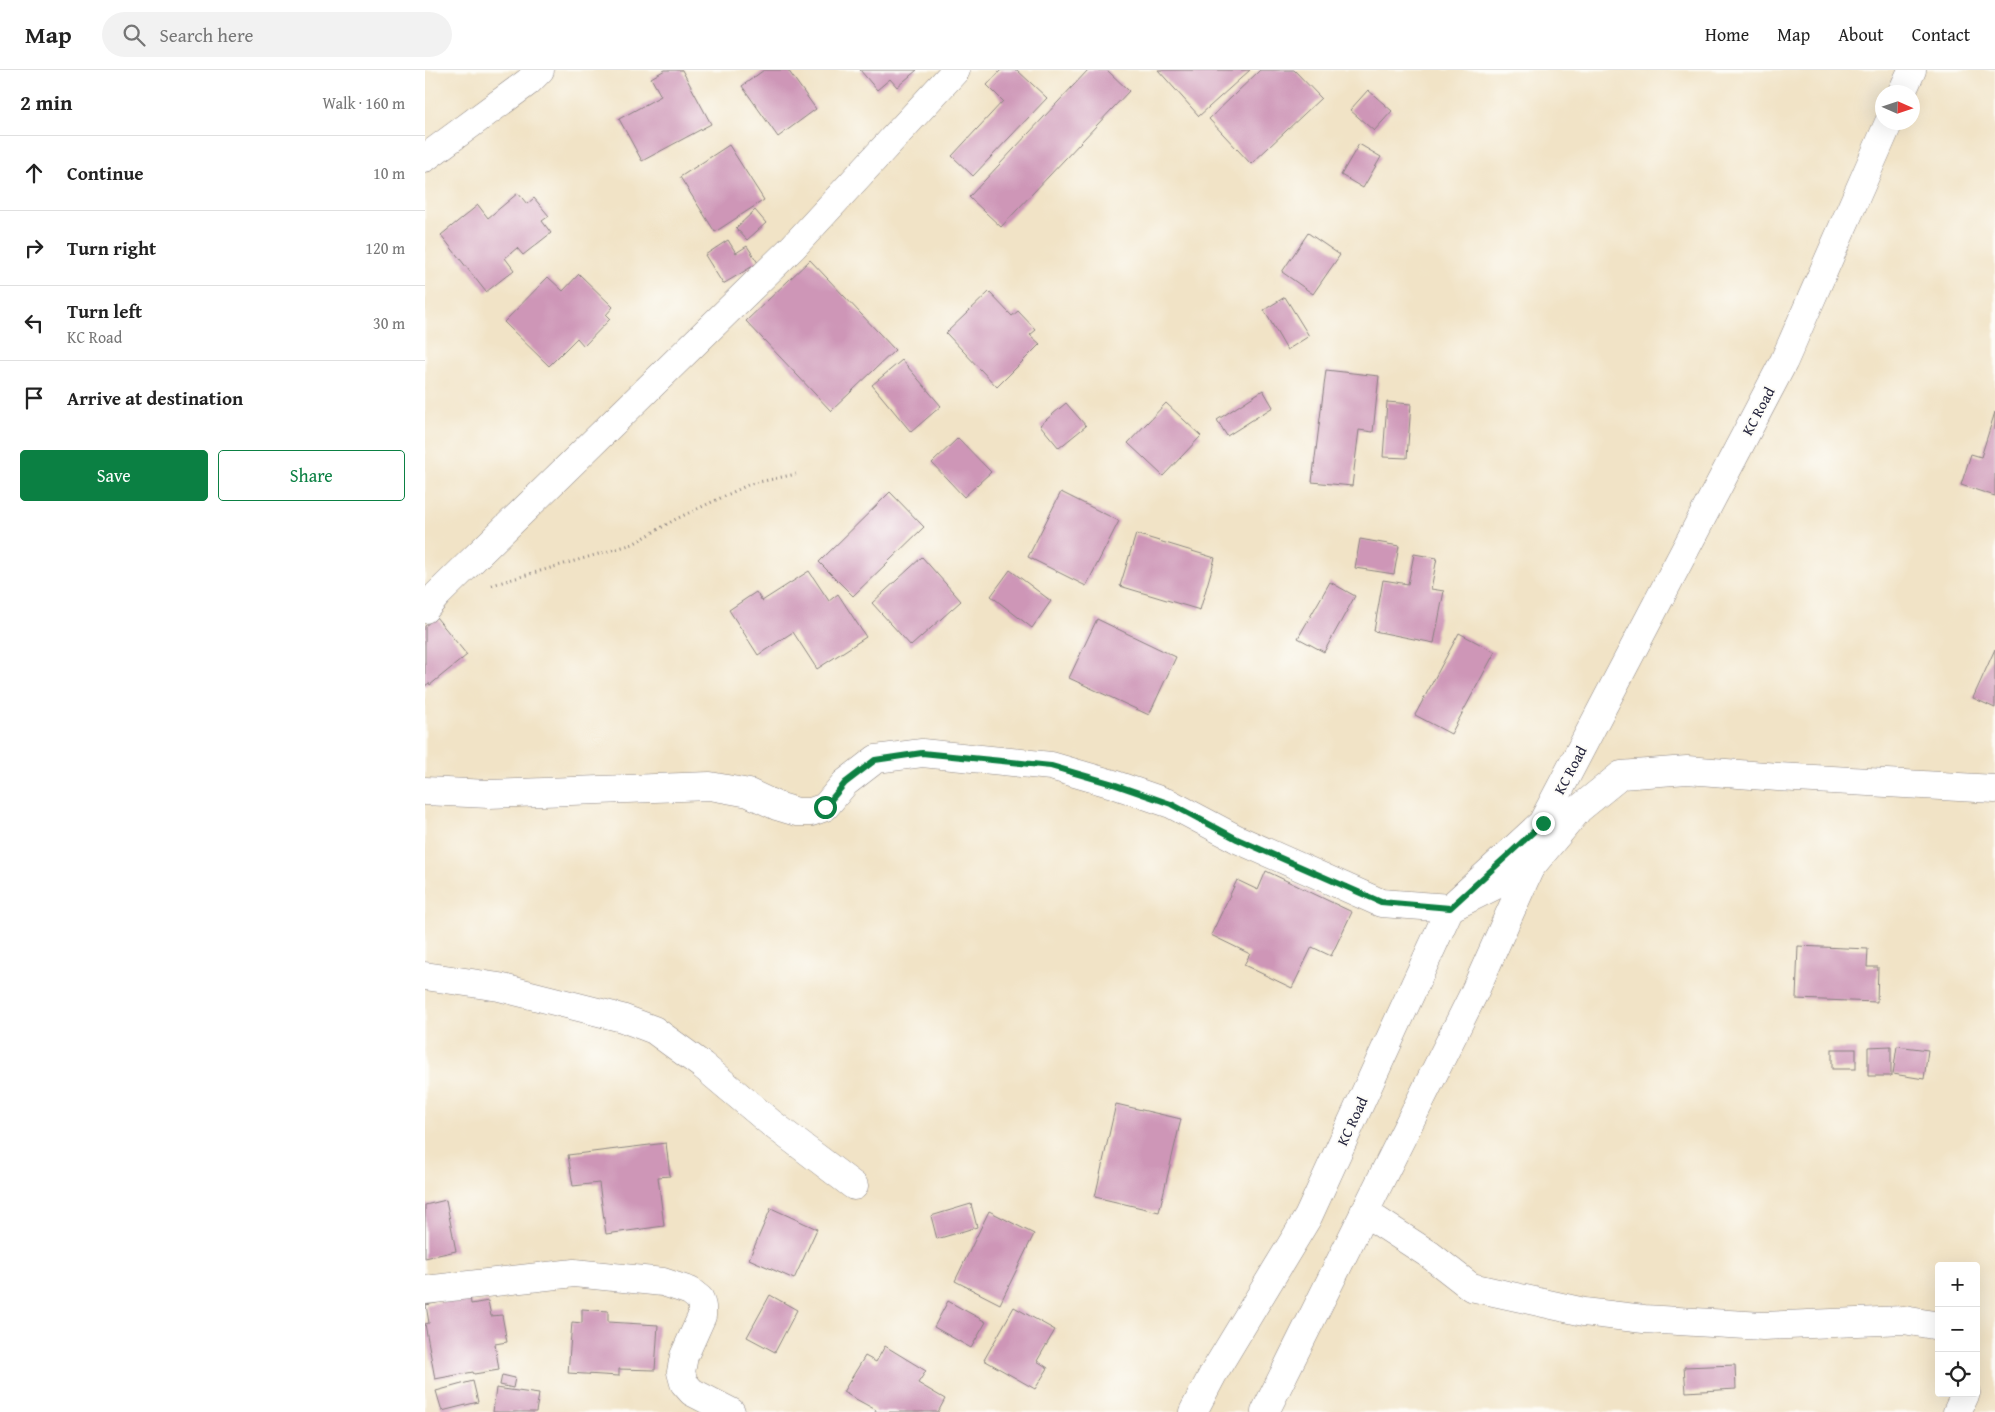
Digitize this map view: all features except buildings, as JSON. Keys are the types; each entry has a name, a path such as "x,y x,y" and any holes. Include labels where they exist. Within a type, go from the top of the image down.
{"street":[{"path":"425,158 527,82 540,70"},
{"path":"426,606 793,247 956,70"},
{"path":"1906,85 1912,70"},
{"name":"KC Road","path":"1193,1412 1213,1374 1308,1217 1450,908 1543,823 1784,361 1885,130"},
{"path":"425,791 489,794 710,786 749,793 777,806 797,812 811,812 825,807 845,783 875,760 922,753 1051,766 1113,784 1171,804 1237,839 1381,902 1450,908 1530,868"},
{"path":"1265,1412 1474,993 1530,868 1579,809 1621,775 1687,770 1995,789"},
{"path":"425,976 499,987 622,1018 654,1030 702,1065 771,1123 854,1186"},
{"path":"1364,1212 1430,1255 1471,1287 1584,1312 1644,1319 1763,1326 1904,1320 1935,1325"},
{"path":"425,1290 574,1273 663,1282 690,1291 699,1299 702,1307 702,1316 684,1356 681,1372 684,1383 692,1392 731,1412"},
{"path":"1957,1412 1963,1397"}],"path":[{"path":"486,586 633,544 676,519 750,484 797,474"}],"route":[{"path":"825,807 845,783 875,760 922,753 1051,766 1113,784 1171,804 1237,839 1381,902 1450,908 1543,823"}]}
